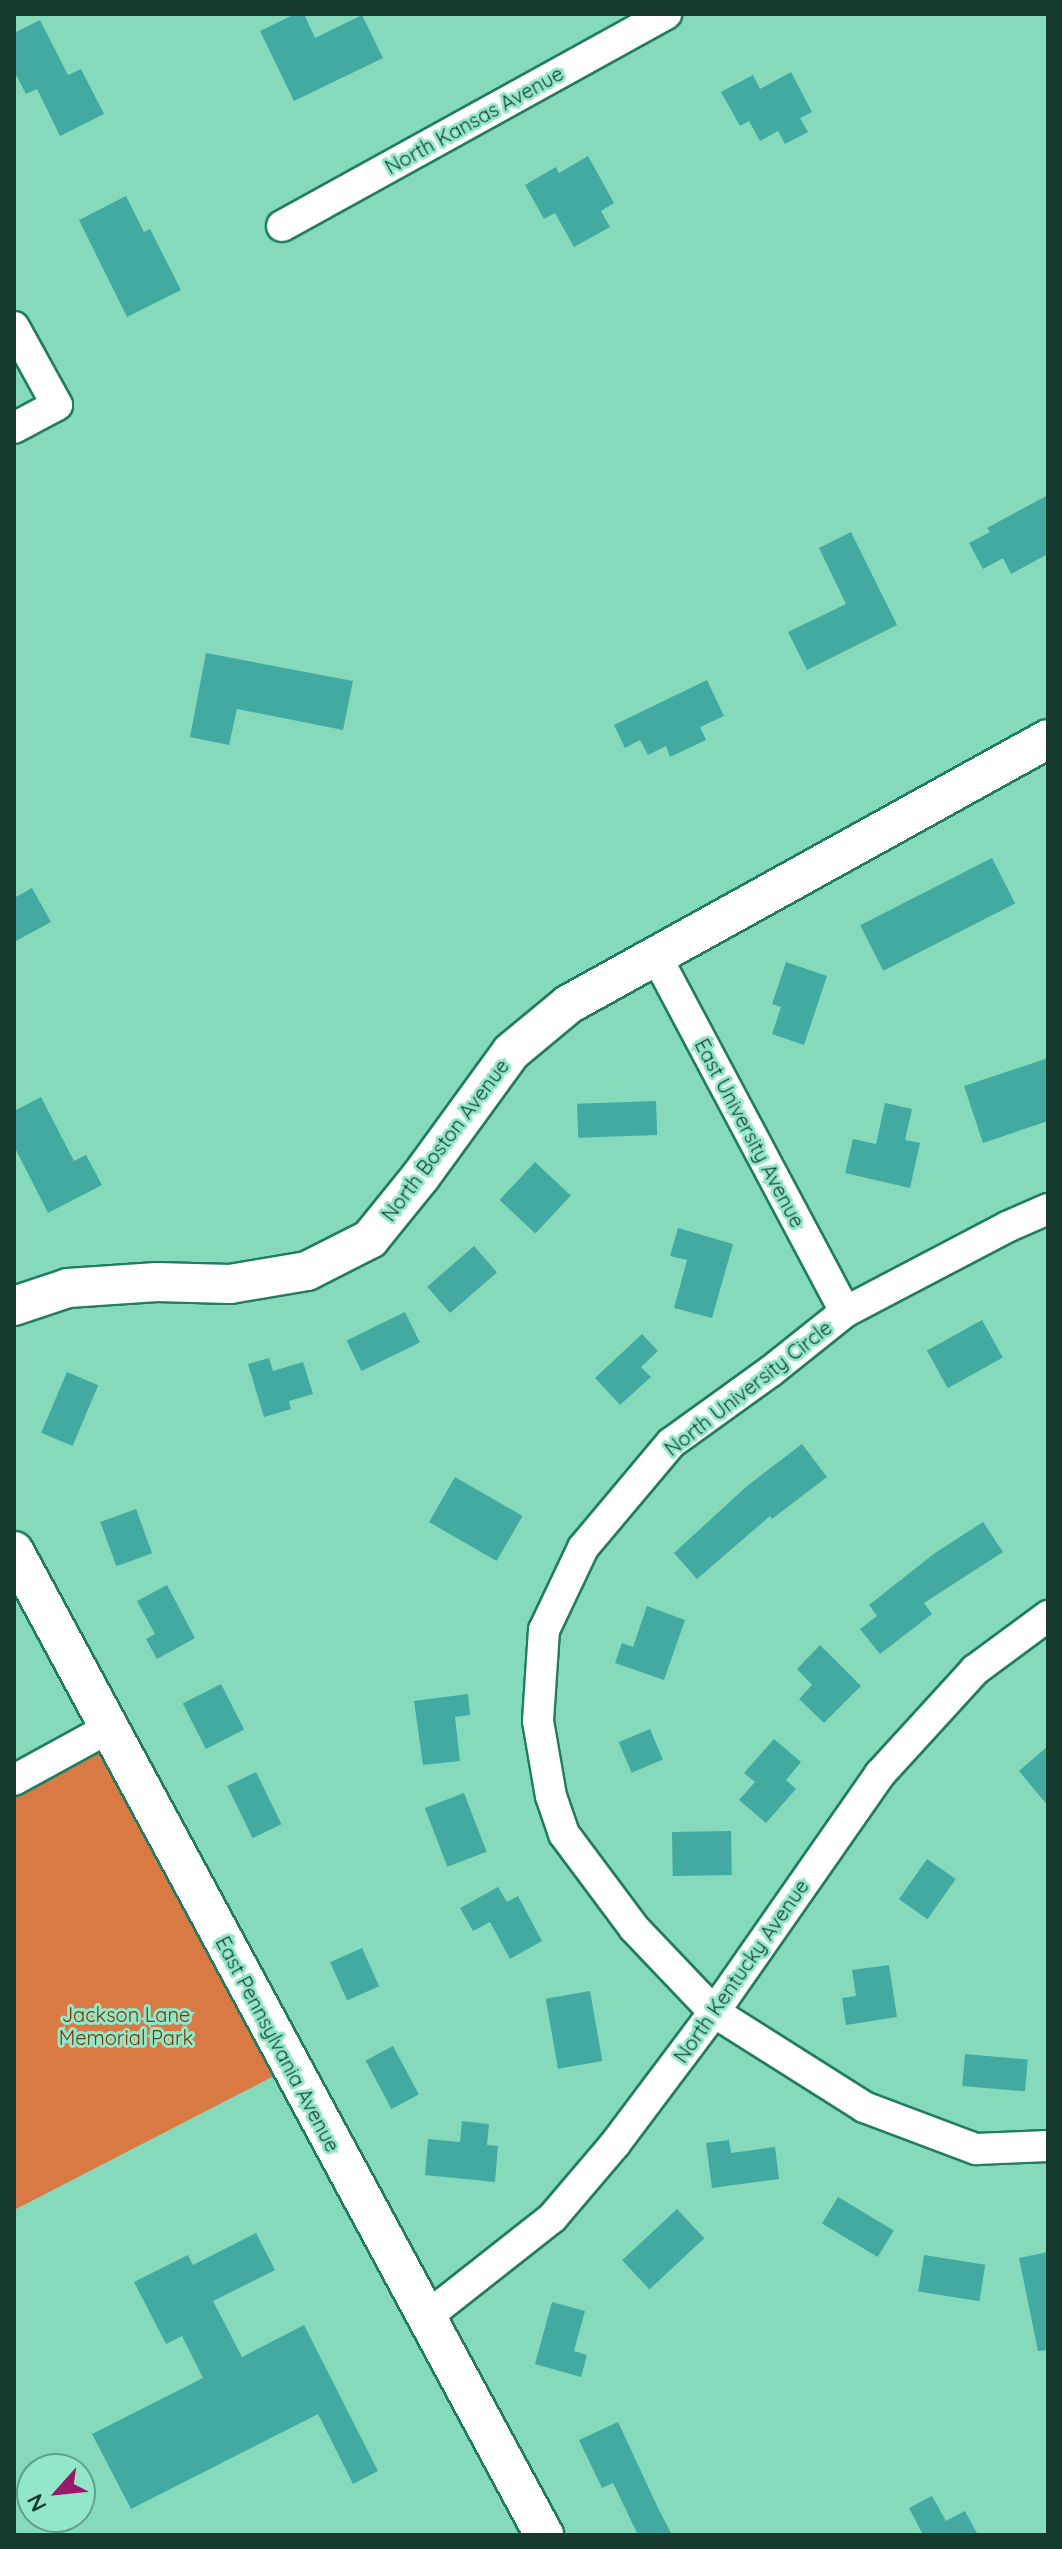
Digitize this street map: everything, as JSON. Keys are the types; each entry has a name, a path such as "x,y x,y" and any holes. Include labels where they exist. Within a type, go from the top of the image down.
{"street":[{"name":"North Kansas Avenue","path":"282,226 666,14"},
{"path":"14,327 57,405 14,428"},
{"name":"North Boston Avenue","path":"14,1306 68,1288 157,1282 230,1284 307,1271 370,1239 421,1176 511,1052 569,1004 1048,739"},
{"name":"East University Avenue","path":"655,954 845,1312"},
{"name":"North University Circle","path":"1048,1209 1007,1227 845,1312 771,1371 671,1443 583,1548 544,1630 538,1721 551,1796 564,1834 634,1928 714,2012 864,2107 976,2149 1048,2146"},
{"name":"East Pennsylvania Avenue","path":"14,1551 544,2535"},
{"name":"North Kentucky Avenue","path":"425,2318 552,2218 615,2144 714,2012 880,1774 975,1670 1048,1616"},
{"path":"14,1780 109,1728"}],"green space":[{"name":"Jackson Lane Memorial Park","path":"92,1751 114,1755 276,2075 14,2210 14,1794"}],"building":[{"path":"295,14 304,14 315,38 362,15 383,58 294,101 260,31"},
{"path":"40,20 68,75 81,69 104,114 60,136 37,89 26,94 14,71 14,33"},
{"path":"791,72 812,112 800,118 808,132 785,144 778,131 760,141 749,121 740,126 721,92 753,75 760,89"},
{"path":"588,156 614,203 601,211 610,227 574,247 555,213 544,219 525,185 556,167 559,173"},
{"path":"126,196 144,232 150,229 181,290 127,317 79,220"},
{"path":"1048,495 1048,554 1011,574 1003,558 983,569 969,543 990,532 987,528"},
{"path":"851,532 897,625 807,670 788,632 846,604 819,548"},
{"path":"206,653 353,681 343,730 237,709 229,745 190,737"},
{"path":"707,680 724,716 700,727 706,740 670,757 666,746 648,755 640,740 625,748 614,725"},
{"path":"992,858 1015,903 883,971 860,925"},
{"path":"32,888 51,922 14,942 14,898"},
{"path":"786,962 827,976 804,1045 772,1034 781,1007 772,1004"},
{"path":"1048,1058 1048,1121 983,1143 964,1086"},
{"path":"41,1097 74,1161 86,1155 102,1185 48,1213 14,1146 14,1111"},
{"path":"656,1101 657,1135 578,1138 577,1104"},
{"path":"885,1103 912,1109 905,1140 920,1143 910,1188 845,1173 853,1139 876,1144"},
{"path":"535,1162 571,1195 535,1233 500,1200"},
{"path":"678,1228 733,1244 712,1318 674,1308 687,1260 670,1256"},
{"path":"474,1246 497,1272 450,1313 427,1287"},
{"path":"405,1312 420,1343 361,1371 347,1340"},
{"path":"982,1320 1003,1358 948,1388 927,1351"},
{"path":"642,1334 658,1351 641,1367 651,1377 620,1405 595,1378"},
{"path":"269,1358 273,1371 303,1362 313,1394 289,1401 291,1409 264,1417 248,1364"},
{"path":"67,1372 98,1385 73,1446 41,1433"},
{"path":"802,1444 827,1477 772,1519 770,1516 697,1579 674,1553 747,1486"},
{"path":"455,1477 523,1516 497,1561 429,1522"},
{"path":"136,1509 152,1553 116,1566 100,1522"},
{"path":"983,1522 1003,1552 924,1603 932,1614 880,1654 860,1629 877,1616 869,1605 935,1553"},
{"path":"167,1585 195,1638 157,1659 146,1639 155,1634 137,1601"},
{"path":"647,1606 685,1620 664,1680 615,1663 622,1643 633,1647"},
{"path":"820,1645 861,1686 824,1723 799,1699 812,1685 797,1669"},
{"path":"221,1684 244,1729 206,1749 183,1704"},
{"path":"468,1694 470,1715 455,1717 460,1761 423,1765 414,1701"},
{"path":"650,1729 663,1759 632,1773 619,1742"},
{"path":"774,1739 801,1762 786,1780 796,1789 766,1823 739,1800 755,1782 744,1773"},
{"path":"1048,1746 1048,1806 1019,1771"},
{"path":"256,1772 281,1824 253,1838 227,1786"},
{"path":"464,1793 487,1852 447,1867 425,1808"},
{"path":"731,1831 732,1875 673,1876 672,1832"},
{"path":"927,1859 956,1879 928,1919 899,1899"},
{"path":"498,1887 507,1902 518,1896 542,1941 510,1959 490,1922 473,1931 460,1908"},
{"path":"362,1948 379,1986 347,2001 330,1962"},
{"path":"889,1965 897,2017 846,2025 842,1998 856,1996 852,1970"},
{"path":"590,1991 602,2061 558,2069 546,1999"},
{"path":"393,2046 419,2095 391,2109 366,2061"},
{"path":"965,2054 1028,2059 1025,2091 962,2086"},
{"path":"462,2121 489,2124 487,2145 498,2146 495,2182 425,2175 428,2139 460,2142"},
{"path":"729,2140 731,2153 775,2147 779,2179 712,2188 706,2143"},
{"path":"838,2197 894,2230 878,2257 822,2224"},
{"path":"677,2209 704,2238 649,2289 622,2260"},
{"path":"256,2233 275,2270 213,2301 242,2357 304,2325 378,2471 353,2484 318,2414 131,2509 92,2434 203,2378 182,2336 166,2344 134,2282 188,2255 193,2265"},
{"path":"1048,2252 1048,2350 1038,2351 1019,2258"},
{"path":"924,2255 985,2265 979,2301 918,2292"},
{"path":"552,2302 585,2311 574,2351 587,2355 581,2377 535,2364"},
{"path":"618,2422 672,2535 638,2535 613,2483 602,2488 579,2440"},
{"path":"932,2496 946,2521 965,2511 978,2535 919,2535 922,2533 909,2508"}]}
